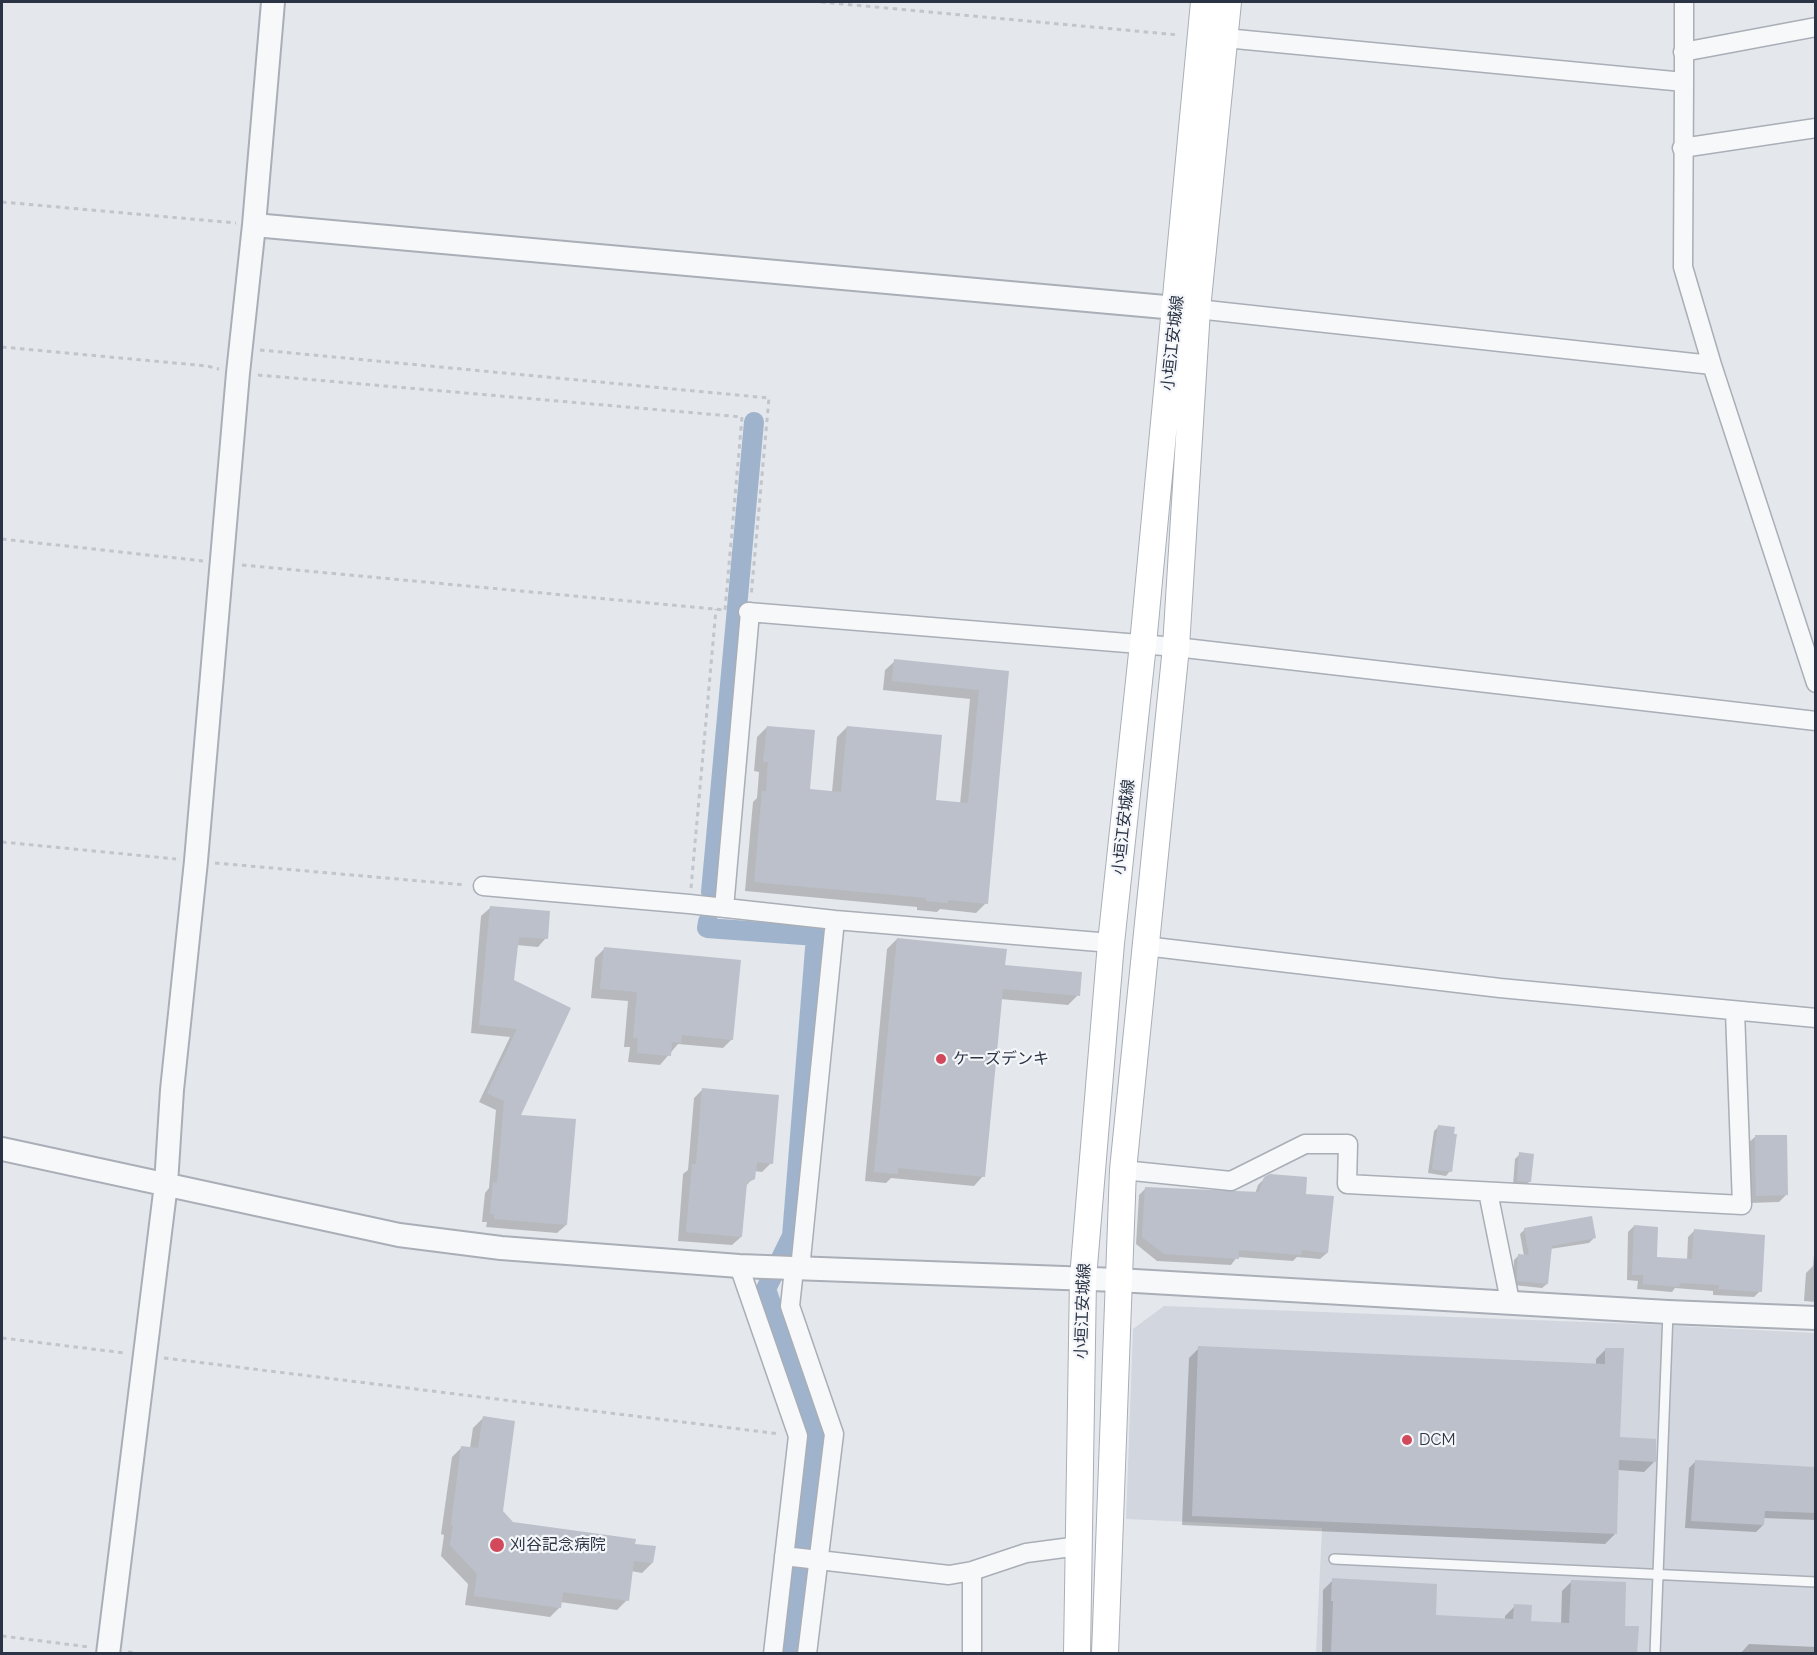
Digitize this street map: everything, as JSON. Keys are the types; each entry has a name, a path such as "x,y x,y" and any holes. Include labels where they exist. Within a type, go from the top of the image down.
{"main road":[{"name":"小垣江安城線","path":"1204,2 1213,38"},
{"name":"小垣江安城線","path":"1077,1653 1083,1278 1112,943 1143,644 1187,309 1213,38 1228,2"},
{"name":"小垣江安城線","path":"1105,1653 1123,1170 1176,647 1187,309"}],"street":[{"path":"108,1651 166,1184 172,1090 196,861 240,348 254,225 273,2"},
{"path":"1684,2 1683,267 1712,365 1815,682"},
{"path":"1683,52 1815,27"},
{"path":"1213,38 1684,82"},
{"path":"1682,148 1815,128"},
{"path":"254,225 1187,309 1712,365"},
{"path":"724,908 749,612 1176,647 1815,721"},
{"path":"483,886 689,904 835,920 1112,943"},
{"path":"807,1653 834,1434 790,1306 835,920"},
{"path":"1145,946 1500,988 1815,1018"},
{"path":"1123,1170 1231,1181 1305,1144 1348,1144 1347,1184 1742,1205 1735,1011"},
{"path":"2,1149 399,1235 501,1248 796,1269 1083,1278 1510,1301 1668,1312 1815,1318"},
{"path":"1488,1192 1510,1301"},
{"path":"740,1266 798,1436 773,1653"},
{"path":"785,1556 949,1575 972,1571 1026,1553 1079,1546"},
{"path":"972,1571 972,1653"}],"lane":[{"path":"1655,1653 1668,1312"},
{"path":"1334,1559 1815,1582"}],"path":[{"path":"821,2 1213,38"},
{"path":"2,202 254,225"},
{"path":"2,347 207,366 238,373 742,417 726,610 222,563 2,539"},
{"path":"240,348 769,398 749,612"},
{"path":"689,904 716,609"},
{"path":"2,842 483,886"},
{"path":"2,1338 798,1436"},
{"path":"2,1636 108,1651 144,1653"}],"shaded area":[{"path":"1164,1306 1815,1333 1815,1653 1316,1653 1322,1528 1126,1519 1133,1329"}],"building":[{"path":"894,659 1009,671 988,904 948,900 948,903 926,901 926,898 754,882 762,791 766,791 768,762 763,762 767,726 815,730 810,789 841,792 847,726 942,735 936,800 968,803 979,690 892,681"},
{"path":"490,906 550,911 548,939 519,937 514,980 571,1008 521,1115 576,1119 567,1225 494,1219 494,1214 490,1214 493,1182 497,1183 504,1101 487,1093 517,1029 479,1025"},
{"name":"ケーズデンキ","path":"897,938 1007,949 1005,965 1082,972 1080,996 1003,989 985,1177 898,1168 898,1174 874,1172"},
{"path":"604,947 741,960 733,1040 682,1035 681,1043 672,1042 671,1056 637,1053 638,1038 633,1038 637,992 600,989"},
{"path":"702,1088 779,1095 773,1164 757,1162 755,1179 747,1183 742,1237 686,1232 692,1164 696,1164"},
{"path":"1438,1125 1455,1127 1454,1134 1457,1134 1452,1172 1432,1169"},
{"path":"1755,1135 1787,1135 1788,1195 1756,1196"},
{"path":"1519,1152 1534,1154 1531,1182 1517,1181"},
{"path":"1270,1174 1307,1177 1306,1194 1334,1196 1328,1253 1302,1250 1301,1255 1239,1250 1239,1259 1164,1254 1142,1237 1145,1187 1259,1192 1264,1177"},
{"path":"1592,1216 1596,1238 1552,1246 1548,1284 1517,1281 1518,1254 1529,1255 1524,1228"},
{"path":"1634,1225 1658,1227 1657,1257 1692,1259 1694,1229 1765,1235 1762,1292 1718,1289 1719,1285 1680,1283 1679,1287 1643,1284 1643,1275 1632,1275"},
{"name":"DCM","path":"1198,1346 1605,1364 1605,1348 1624,1348 1620,1437 1656,1439 1656,1462 1619,1460 1617,1534 1192,1516"},
{"path":"483,1416 515,1421 503,1511 513,1522 636,1539 635,1544 656,1546 653,1563 634,1561 629,1601 563,1592 561,1608 474,1596 477,1574 450,1545 453,1525 451,1525 461,1446 478,1448"},
{"path":"1695,1460 1815,1467 1815,1513 1765,1511 1764,1525 1691,1521"},
{"path":"1332,1578 1437,1584 1436,1615 1513,1619 1514,1604 1532,1605 1531,1621 1569,1623 1571,1580 1626,1582 1625,1626 1639,1626 1637,1653 1331,1653"}],"waterway":[{"path":"711,892 754,422"},
{"path":"708,922 707,928 816,936 792,1236 766,1289 817,1435 793,1654"}],"place":[{"name":"ケーズデンキ","path":"941,1059"},
{"name":"DCM","path":"1407,1440"},
{"name":"刈谷記念病院","path":"497,1545"}]}
